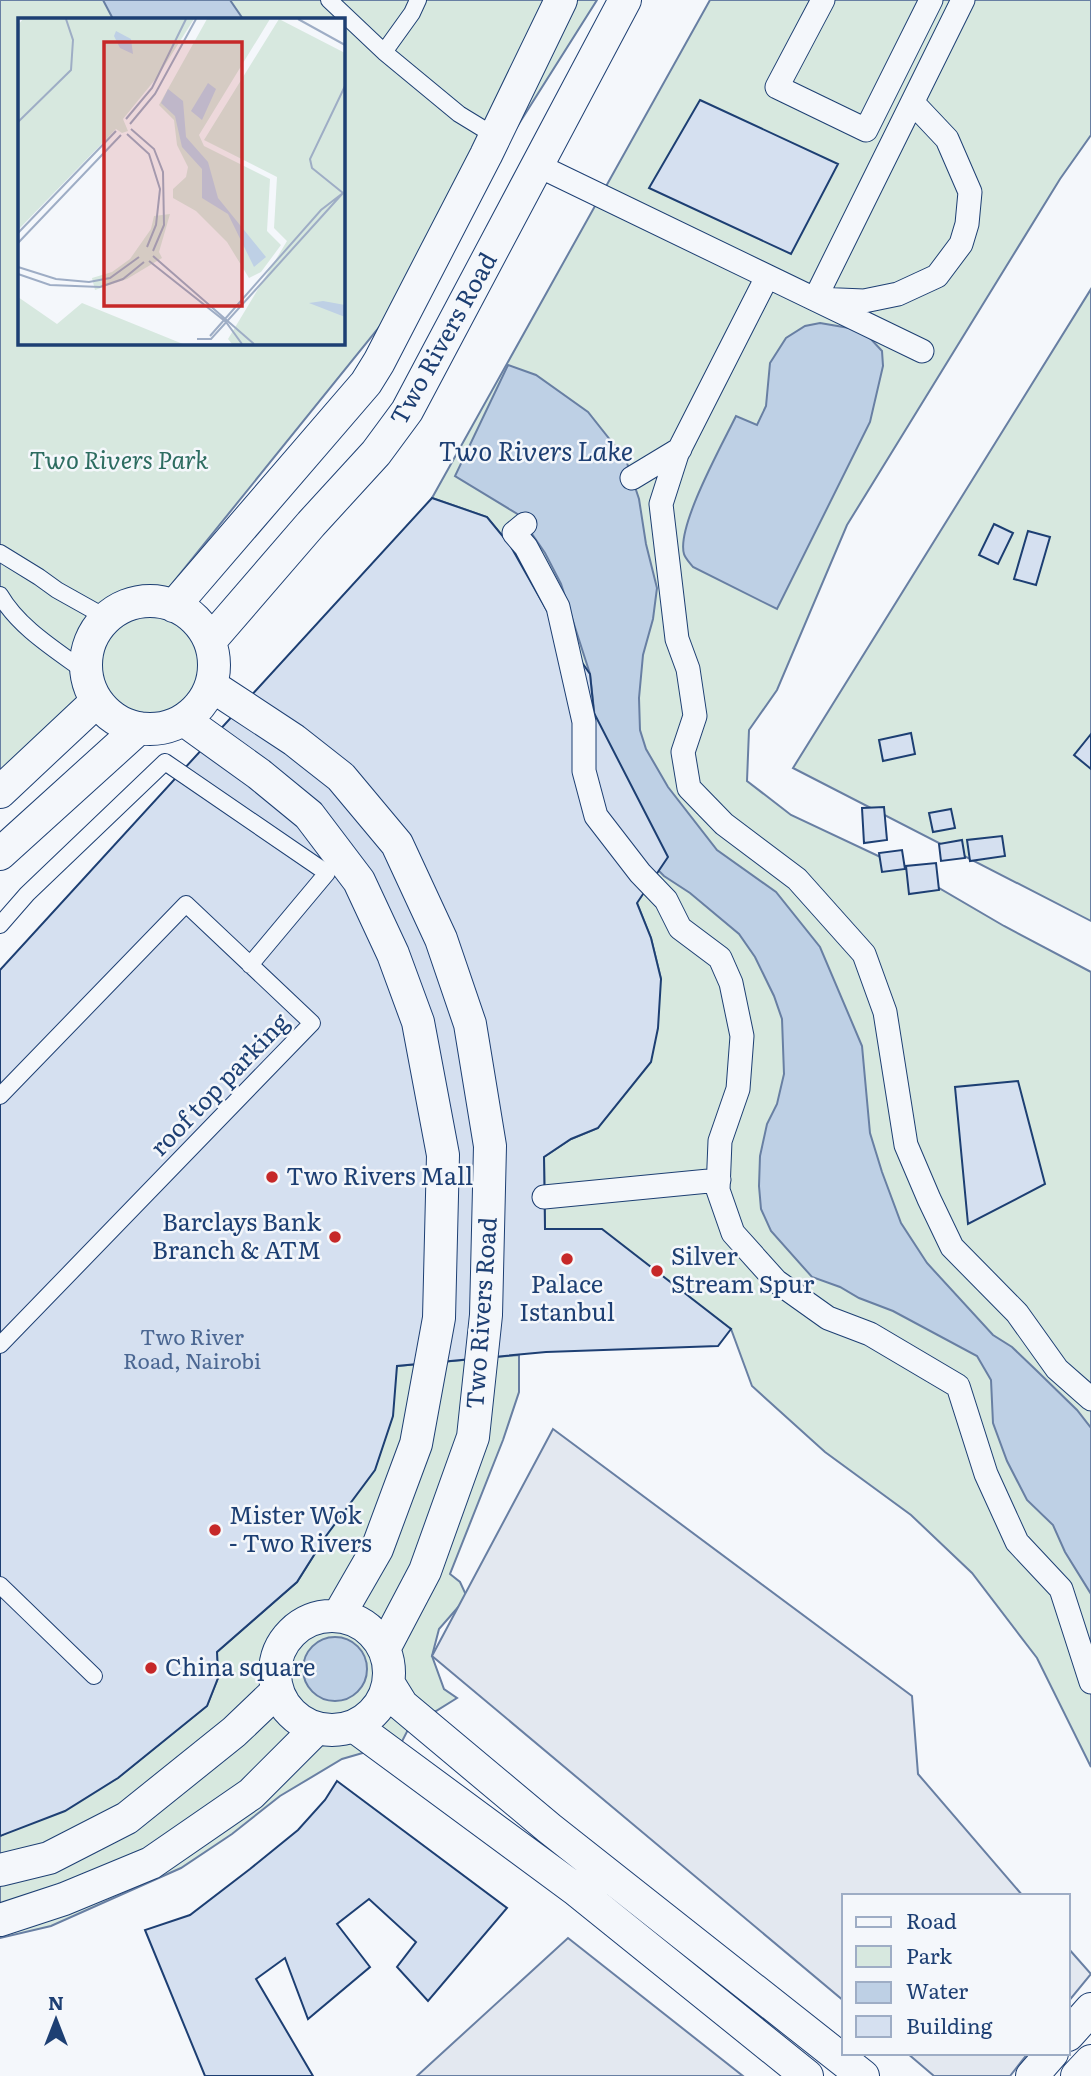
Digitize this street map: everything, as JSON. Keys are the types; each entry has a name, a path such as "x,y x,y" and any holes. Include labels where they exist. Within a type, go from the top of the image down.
{"street":[{"name":"Two Rivers Road","path":"174,606 366,383 497,132 561,0"},
{"name":"Two Rivers Road","path":"210,641 396,429 408,411 625,0"},
{"path":"823,0 777,87 866,130 931,0"},
{"path":"815,299 963,0"},
{"path":"815,299 864,301 898,294 937,275 961,244 967,224 970,192 947,139 913,103"},
{"path":"497,132 541,158 768,277 922,351"},
{"path":"768,277 680,449 661,504 677,639 688,669 695,716 683,752 689,788 724,824 797,879 864,954 885,1012 906,1145 952,1247 1017,1312 1057,1369 1091,1399"},
{"path":"632,478 680,449"},
{"path":"525,524 514,533 526,547 558,607 584,722 584,771 596,816 640,873 666,900 680,928 720,958 731,983 742,1036 738,1089 720,1141 718,1191 733,1233 775,1281 828,1318 870,1334 957,1386 986,1474 1017,1542 1061,1589 1091,1682"},
{"path":"139,602 157,602 174,606 189,614 201,626 210,641 214,663 212,686 196,711 184,720 155,729 139,728 115,719 92,687 87,653 95,633 107,618 122,607 139,602"},
{"name":"Two Rivers Road","path":"212,686 294,740 341,777 397,844 441,939 470,1024 490,1146 486,1315 473,1437 425,1572 384,1647"},
{"path":"0,792 92,687"},
{"name":"Two Rivers Road","path":"184,720 259,774 309,815 359,881 393,954 418,1022 443,1154 439,1318 415,1444 377,1549 339,1615"},
{"path":"0,854 139,728"},
{"path":"544,1197 719,1180"},
{"path":"339,1615 358,1620 373,1631 384,1647 390,1665 389,1684 383,1702 370,1716 354,1726 336,1730 317,1728 300,1720 286,1707 277,1691 274,1672 278,1653 288,1636 302,1623 320,1616 339,1615"},
{"path":"389,1684 402,1705 549,1828 863,2076"},
{"path":"0,1870 49,1858 127,1818 233,1732 277,1691"},
{"path":"354,1726 575,1889 807,2076"},
{"path":"0,1920 64,1899 151,1863 251,1794 317,1728"},
{"path":"1070,2033 1091,2010"},
{"path":"1032,2076 1050,2055"},
{"path":"1077,2076 1091,2061"}],"lane":[{"path":"329,0 384,52 459,114 497,132"},
{"path":"384,52 418,0"},
{"path":"0,553 107,618"},
{"path":"0,594 7,607 92,687"},
{"path":"0,925 27,894 165,762 327,873 250,965"},
{"name":"roof top parking","path":"0,1096 186,904 312,1023 0,1345"},
{"path":"0,1585 94,1676"}],"green space":[{"name":"Two Rivers Park","path":"0,0 597,0 431,263 150,611 178,620 196,636 204,656 203,676 195,695 181,710 161,718 137,716 112,701 98,676 0,794"},
{"path":"710,0 1091,0 1091,135 1060,179 847,525 777,690 749,730 747,781 791,815 908,870 1004,926 1091,972 1091,1767 1037,1658 972,1573 911,1515 825,1452 752,1386 731,1329 545,1229 544,1157 571,1139 598,1128 661,979 651,938 637,903 576,811 550,616 510,545 487,517 432,498"},
{"path":"1091,289 1091,921 793,768"},
{"path":"519,1355 519,1392 450,1574 460,1582 467,1597 439,1629 432,1656 444,1689 457,1698 436,1711 413,1720 397,1751 366,1752 342,1759 280,1796 232,1834 181,1868 51,1926 0,1938 0,1836 118,1778 207,1706 218,1678 217,1652 297,1582 326,1536 397,1366"}],"shaded area":[{"path":"553,1429 912,1696 918,1774 1021,1894 842,1894 842,1999 432,1656"},
{"path":"568,1938 743,2076 417,2076"},
{"path":"1070,1950 1091,1974 1070,2000"},
{"path":"909,2055 1026,2055 1010,2076 934,2076"}],"water":[{"path":"103,0 230,0 242,18 112,18"},
{"path":"820,323 855,329 869,337 882,351 883,366 870,422 777,609 693,567 685,556 683,541 702,485 736,416 757,425 766,406 770,363 786,338 805,326"},
{"name":"Two Rivers Lake","path":"508,365 536,375 588,412 626,460 639,499 657,588 653,619 643,655 639,698 640,730 646,749 668,787 717,850 776,892 820,947 862,1046 870,1133 901,1223 927,1263 993,1335 1012,1347 1077,1410 1091,1428 1091,1594 1065,1552 1053,1525 1027,1500 1007,1461 993,1423 991,1380 977,1356 893,1311 812,1277 771,1231 761,1209 759,1186 760,1156 767,1124 777,1104 784,1074 782,1019 774,996 755,957 739,934 690,893 664,876 637,849 599,755 590,674 561,584 545,553 519,515 455,476"},
{"path":"329,1637 341,1637 358,1646 365,1657 365,1681 358,1692 341,1701 329,1701 317,1696 308,1687 303,1675 303,1663 308,1651 317,1642"}],"building":[{"path":"700,100 838,164 791,254 649,188"},
{"name":"Two Rivers Mall","path":"432,498 487,517 510,545 550,616 590,674 594,713 668,857 637,903 651,938 661,979 658,1028 651,1062 598,1128 571,1139 544,1157 545,1229 602,1229 731,1329 718,1346 546,1352 397,1366 393,1416 375,1470 326,1536 297,1582 217,1652 218,1678 207,1706 118,1778 65,1811 0,1836 0,970"},
{"path":"994,524 1013,533 998,564 979,555"},
{"path":"1028,531 1050,537 1036,585 1014,579"},
{"path":"911,733 915,754 883,761 879,740"},
{"path":"1091,734 1091,769 1074,755"},
{"path":"884,807 887,840 864,843 862,808"},
{"path":"951,809 955,828 933,832 929,813"},
{"path":"1002,836 1005,856 970,861 967,840"},
{"path":"962,840 965,858 941,861 939,844"},
{"path":"902,850 905,869 882,872 879,853"},
{"path":"936,863 939,890 909,894 906,866"},
{"path":"1018,1081 1045,1184 968,1224 955,1087"},
{"path":"337,1781 507,1908 428,2001 397,1967 416,1942 369,1899 337,1924 370,1967 308,2019 285,1958 256,1979 313,2076 205,2076 145,1930 190,1915 250,1869 298,1830 325,1800"}],"place":[{"name":"Two Rivers Mall","path":"272,1177"},
{"name":"Barclays Bank Branch & ATM","path":"335,1237"},
{"name":"Palace Istanbul","path":"567,1259"},
{"name":"Silver Stream Spur","path":"657,1271"},
{"name":"Mister Wok - Two Rivers","path":"215,1530"},
{"name":"China square","path":"151,1668"}]}
